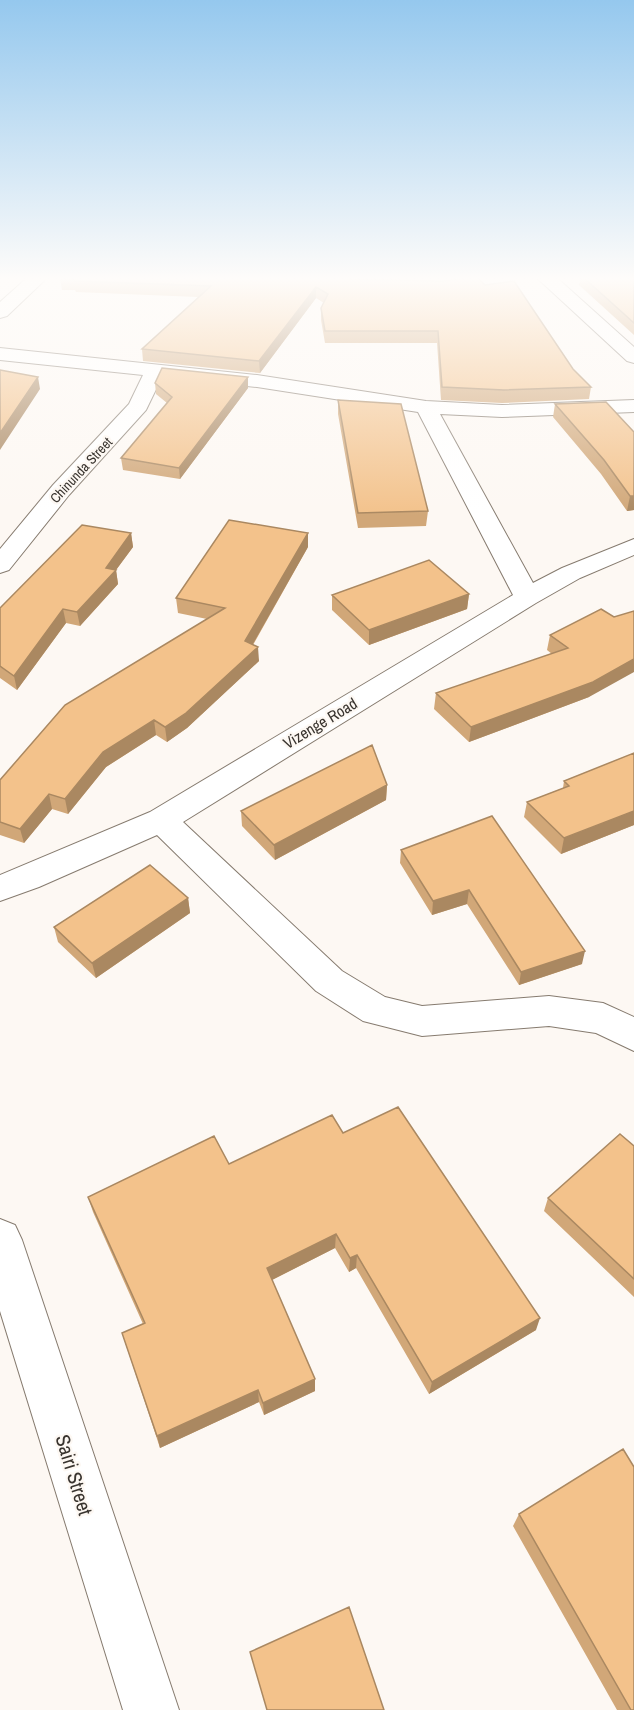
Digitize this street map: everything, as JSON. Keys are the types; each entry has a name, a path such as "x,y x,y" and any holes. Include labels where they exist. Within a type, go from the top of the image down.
{"street":[{"path":"26,357 257,381 426,406 502,411 634,406"},
{"name":"Chinunda Street","path":"0,565 61,490 139,406 155,371"},
{"path":"426,406 527,597"},
{"name":"Vizenge Road","path":"0,888 161,820 527,597 571,573 634,546"},
{"path":"161,820 329,981 376,1010 422,1021 549,1011 603,1018 634,1035"},
{"name":"Sairi Street","path":"0,1240 151,1710"}],"building":[{"path":"218,357 262,357 259,361"},
{"path":"440,357 565,357 573,369 591,387 504,390 442,387"},
{"path":"162,368 248,377 179,468 121,458 172,397 155,383"},
{"path":"0,370 38,377 0,433"},
{"path":"338,400 401,404 428,511 358,513"},
{"path":"606,402 634,432 634,496 630,496 604,460 555,404"},
{"path":"229,520 308,533 245,641 258,647 186,713 165,727 154,720 103,752 65,799 49,794 20,829 0,822 0,780 65,705 225,608 176,598"},
{"path":"82,525 131,533 106,568 116,570 77,612 63,609 14,676 0,666 0,608"},
{"path":"429,560 469,594 369,630 332,595"},
{"path":"601,609 614,617 634,611 634,659 593,682 471,727 436,693 568,648 550,635"},
{"path":"372,745 387,785 274,845 241,811"},
{"path":"634,753 634,811 564,838 527,802 569,786 564,781"},
{"path":"492,816 585,951 521,972 469,890 433,901 401,850"},
{"path":"150,865 188,898 92,963 54,927"},
{"path":"398,1107 540,1318 432,1382 357,1255 350,1258 336,1234 267,1268 315,1379 263,1403 258,1390 157,1436 122,1333 145,1323 88,1197 214,1136 229,1164 332,1115 343,1133"},
{"path":"620,1134 634,1146 634,1279 548,1198"},
{"path":"623,1449 634,1467 634,1710 631,1710 519,1514"},
{"path":"349,1607 384,1710 267,1710 250,1652"}]}
